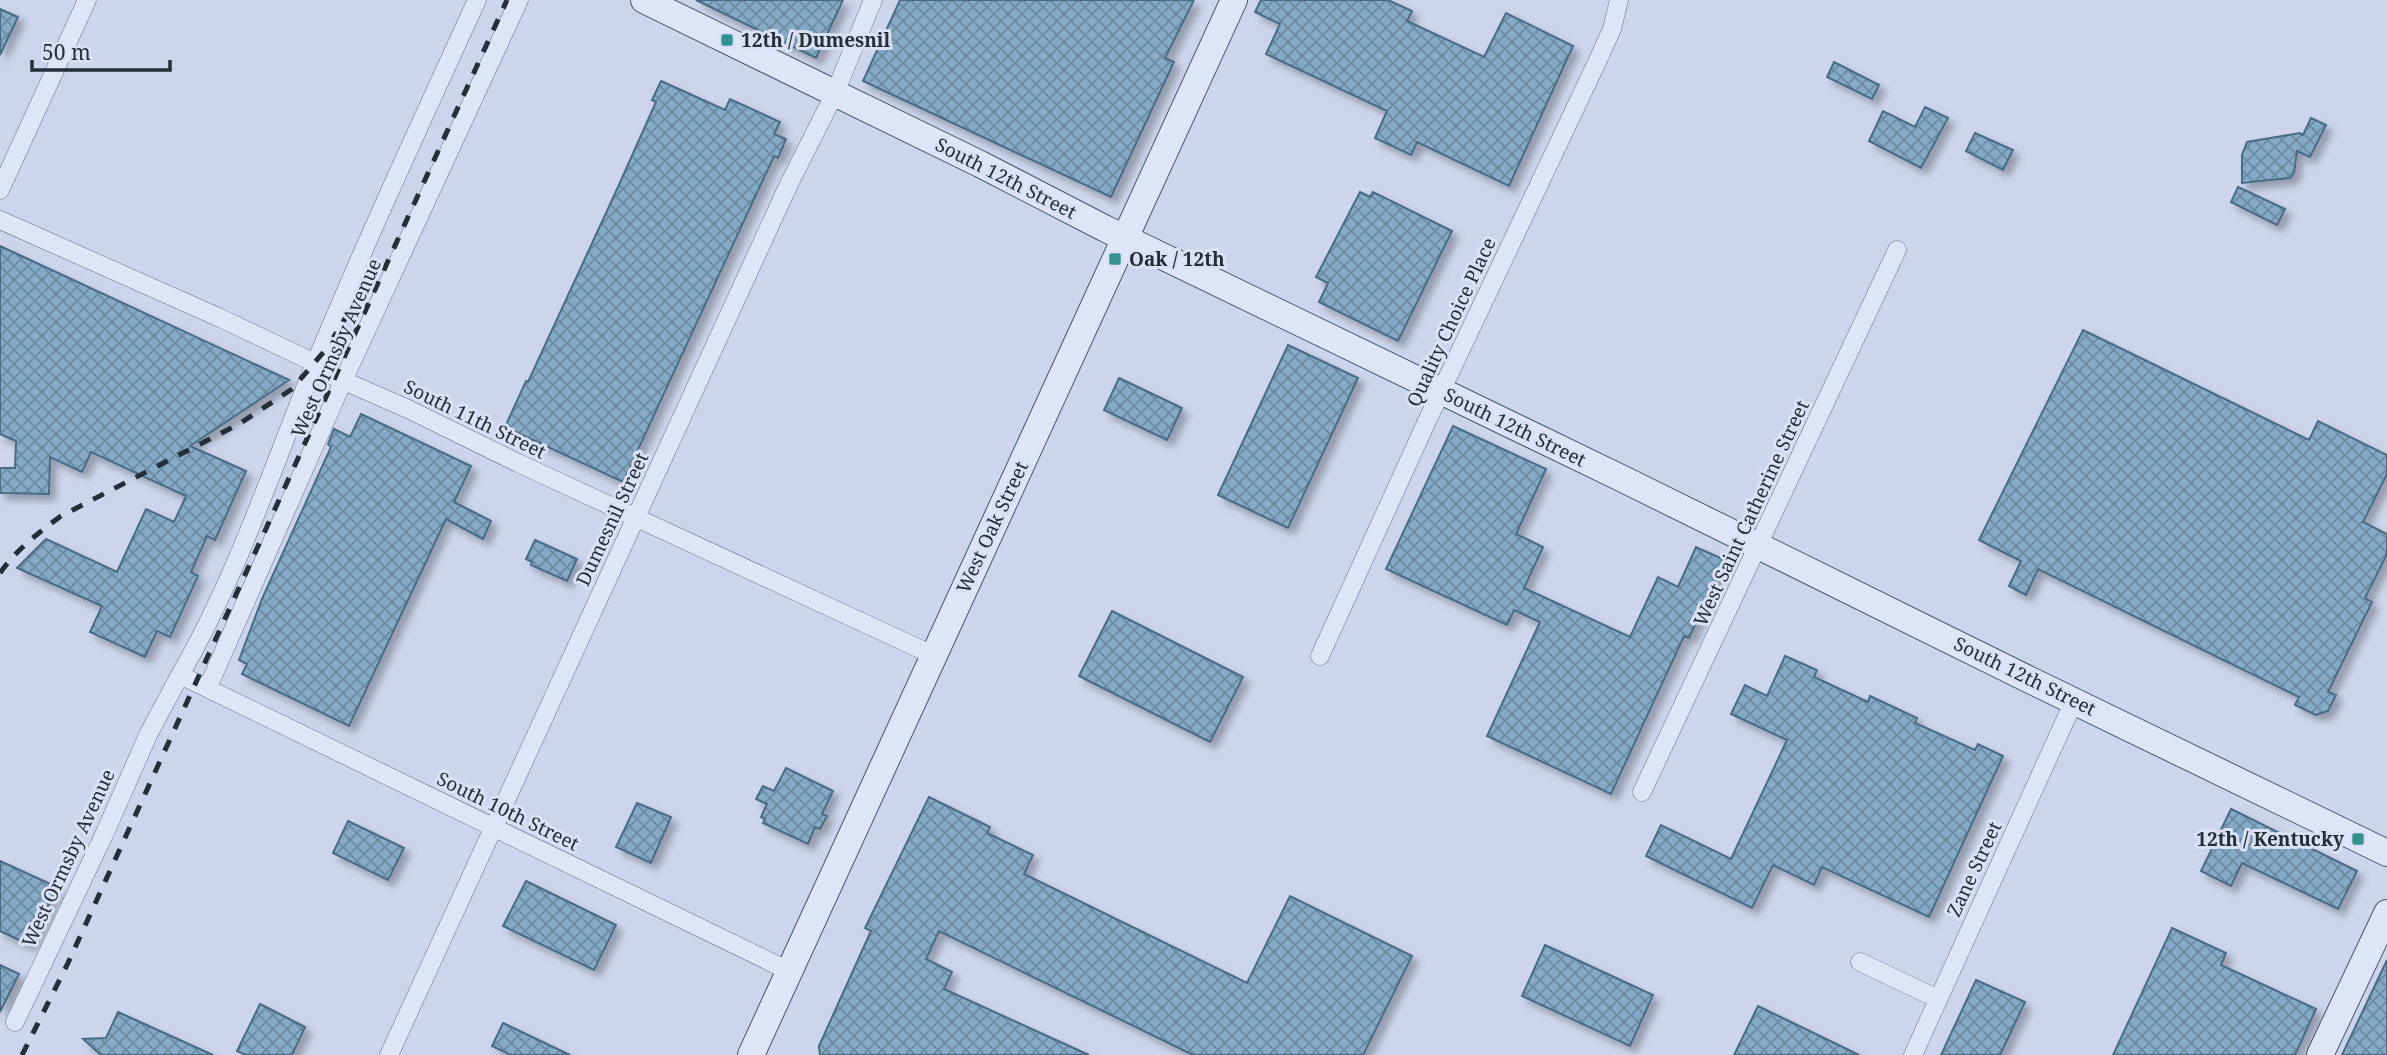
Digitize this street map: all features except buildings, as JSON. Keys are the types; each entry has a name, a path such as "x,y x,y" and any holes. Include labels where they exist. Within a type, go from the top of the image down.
{"street":[{"path":"0,190 86,0"},
{"name":"West Ormsby Avenue","path":"15,1022 149,733 202,636 253,521 315,363 477,0"},
{"name":"West Ormsby Avenue","path":"208,687 344,380 519,0"},
{"name":"South 12th Street","path":"645,0 980,164 1125,239 2387,853"},
{"name":"Dumesnil Street","path":"389,1055 794,173 835,93 873,0"},
{"name":"West Oak Street","path":"751,1055 1234,0"},
{"name":"Quality Choice Place","path":"1320,656 1603,50 1619,3"},
{"name":"South 11th Street","path":"0,220 218,317 315,363 344,380 933,655"},
{"name":"West Saint Catherine Street","path":"1642,792 1897,250"},
{"path":"180,675 208,687"},
{"name":"South 10th Street","path":"208,687 789,971"},
{"name":"Zane Street","path":"1913,1055 2074,701"},
{"path":"2320,1055 2387,913"},
{"path":"1860,961 1938,999"}],"railway":[{"path":"22,1055 68,963 507,0"},
{"path":"0,573 21,549 61,516 239,424 292,389 327,348 373,273"}],"place":[{"name":"12th / Dumesnil","path":"727,40"},
{"name":"Oak / 12th","path":"1115,259"},
{"name":"12th / Kentucky","path":"2358,839"}]}
